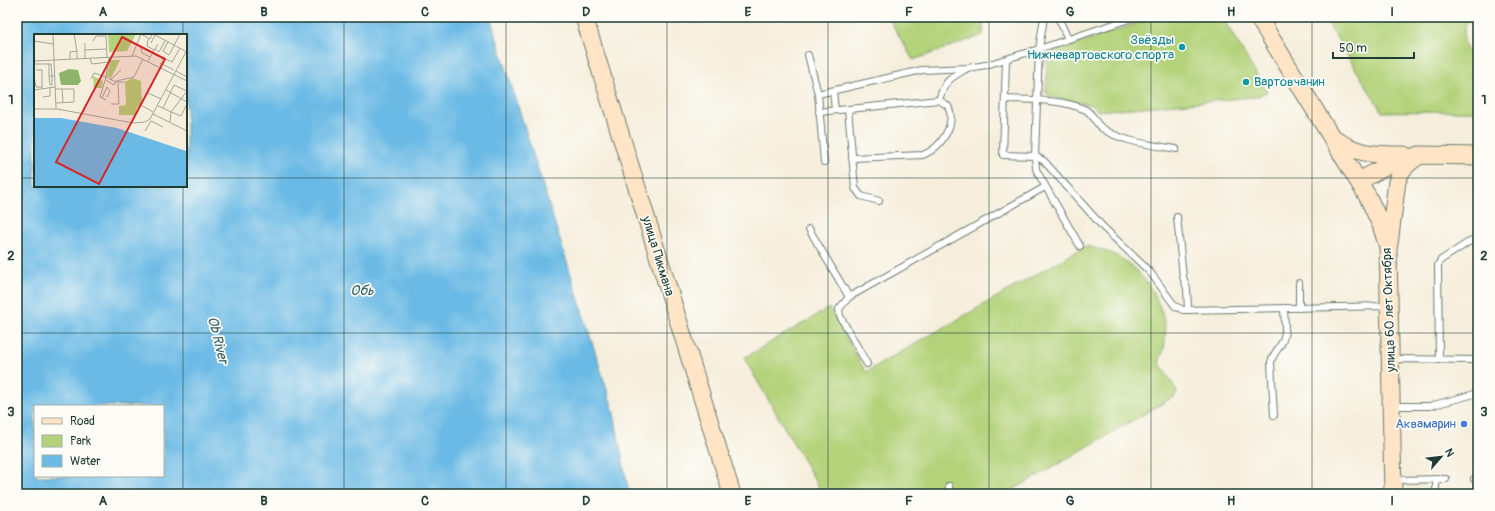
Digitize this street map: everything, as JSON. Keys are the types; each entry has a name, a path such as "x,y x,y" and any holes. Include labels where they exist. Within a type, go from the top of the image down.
{"main road":[{"name":"улица Пикмана","path":"584,17 732,494"},
{"name":"улица 60 лет Октября","path":"1258,17 1328,133 1359,181 1375,211 1388,247 1393,489"},
{"path":"1328,133 1345,146 1366,154 1478,156"},
{"path":"1359,181 1392,163 1420,156"},
{"path":"1388,247 1397,181 1402,170 1413,159 1420,156"}],"lane":[{"path":"1044,17 1039,49 1035,156 1036,169 1080,246"},
{"path":"1058,17 1068,39"},
{"path":"818,94 922,70 967,68 986,65 1006,60 1135,17"},
{"path":"808,55 818,94 824,162"},
{"path":"1006,60 1003,155 1035,156 1049,165 1103,227 1143,265 1175,306 1183,310 1390,306"},
{"path":"939,100 945,83 950,78 967,68"},
{"path":"833,91 835,110"},
{"path":"1005,99 1059,103 1083,108 1091,113 1098,125 1107,132 1147,144 1176,149"},
{"path":"820,112 939,100 944,101 948,106 951,117 948,129 933,150 923,155 852,158"},
{"path":"848,109 855,188 861,196 879,201"},
{"path":"867,364 840,316 839,309 849,297 1045,187"},
{"path":"1177,217 1182,277 1187,288 1188,310"},
{"path":"809,229 849,297"},
{"path":"1439,360 1438,265 1441,260 1478,236"},
{"path":"1299,282 1299,308"},
{"path":"1274,415 1271,362 1272,357 1283,342 1285,335 1284,308"},
{"path":"1391,360 1478,360"},
{"path":"1392,406 1430,406 1478,393"},
{"path":"1436,479 1436,494"},
{"path":"1364,494 1436,479 1446,479"},
{"path":"949,486 949,494"}],"green space":[{"path":"888,17 983,17 983,35 913,60"},
{"path":"1155,17 1222,17 1267,92 1255,97 1098,111 1092,105 1051,97 1046,93 1047,60 1050,53"},
{"path":"1324,17 1471,17 1465,28 1464,40 1468,51 1478,60 1478,111 1382,112"},
{"path":"1086,246 1107,252 1125,261 1136,270 1153,293 1160,306 1164,320 1164,348 1159,362 1177,391 1175,396 1006,494 906,494 895,488 883,494 823,494 744,358 829,308 866,372"}],"water":[{"name":"Обь","path":"17,17 490,17 613,409 629,494 17,494"}],"place":[{"name":"Звёзды Нижневартовского спорта","path":"1182,47"},
{"name":"Вартовчанин","path":"1246,82"},
{"name":"Аквамарин","path":"1464,424"}],"water label":[{"name":"Ob River","path":"218,340"}]}
